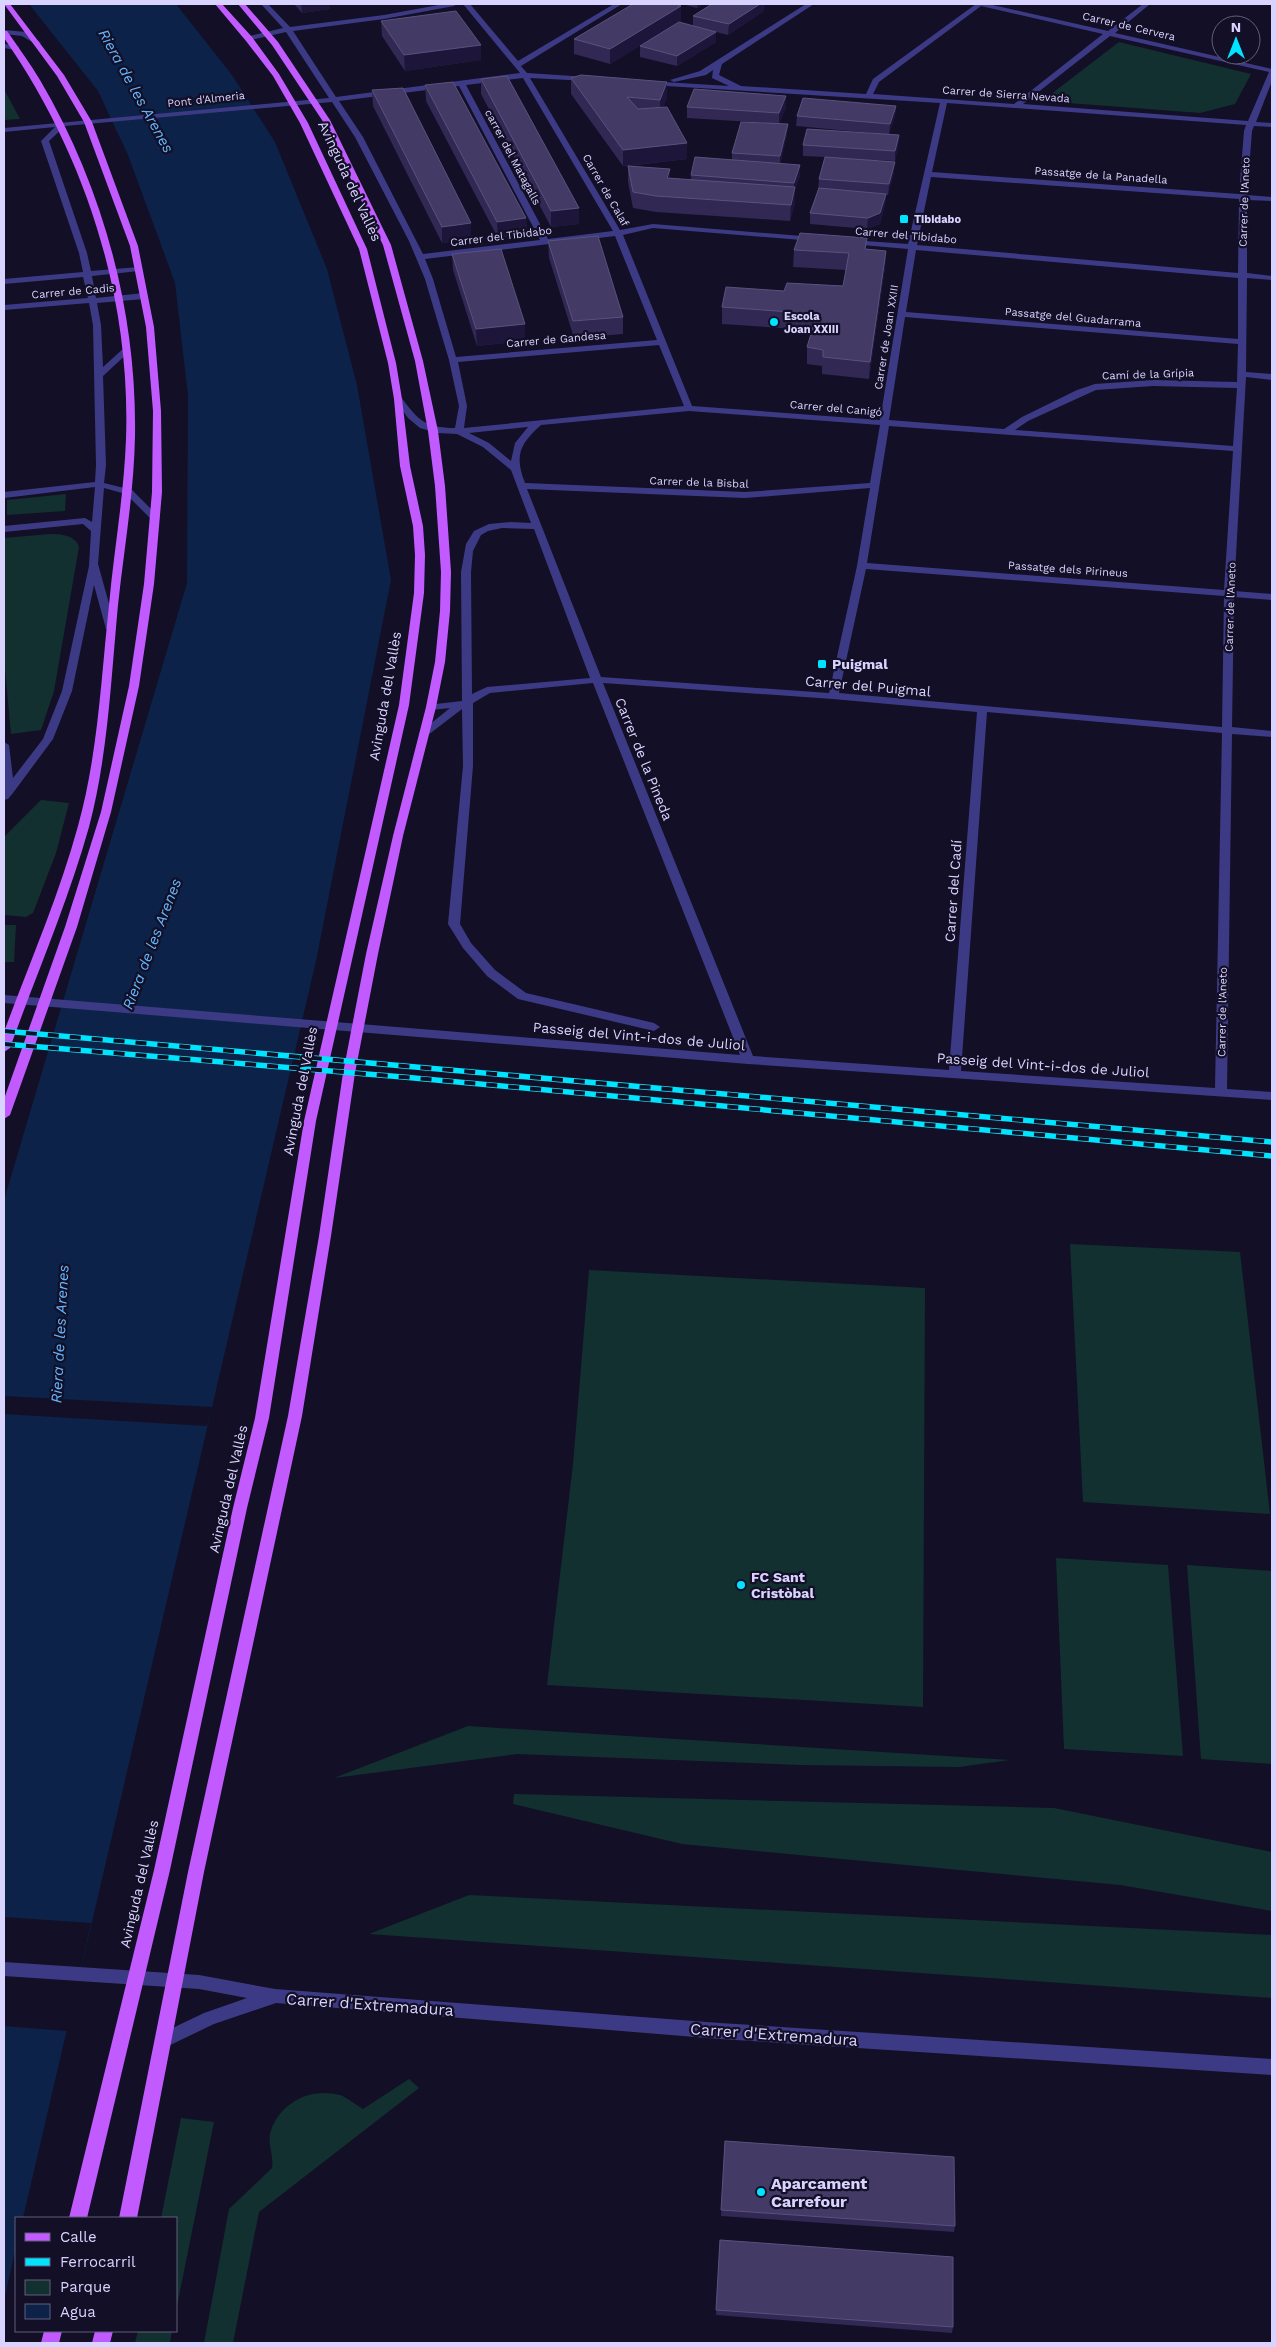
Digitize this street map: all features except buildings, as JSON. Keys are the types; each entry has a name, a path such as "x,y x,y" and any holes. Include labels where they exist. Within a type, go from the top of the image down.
{"main road":[{"path":"4,1115 71,927 106,812 134,686 149,584 157,492 157,411 150,327 134,246 88,122 60,75 7,4"},
{"name":"Avinguda del Vallès","path":"78,2217 162,1870 217,1622 240,1508 262,1418 310,1122 404,705 419,593 420,555 418,526 405,466 398,399 392,363 363,249 304,123 276,76 249,39 218,4"},
{"name":"Avinguda del Vallès","path":"128,2217 164,2040 174,1980 295,1416 319,1274 348,1073 372,954 431,707 440,662 446,591 440,486 433,431 419,361 388,245 326,120 266,33 241,4"},
{"path":"4,32 36,79 61,126 90,194 112,271 125,329 131,415 129,492 111,629 99,744 87,812 70,868 4,1048"}],"street":[{"name":"Avinguda del Vallès","path":"264,4 288,29 359,137 420,257 429,279 453,360 463,406 460,431"},
{"path":"249,39 266,33 288,29 454,4"},
{"name":"Carrer de Calaf","path":"466,4 525,75 618,233 689,408"},
{"path":"517,66 619,4"},
{"path":"718,64 810,4"},
{"path":"869,96 876,81 980,4"},
{"name":"Carrer de Cervera","path":"980,4 1272,72"},
{"path":"1016,106 1147,4"},
{"path":"4,32 24,34 37,43"},
{"path":"4,46 15,48"},
{"name":"Carrer de Sierra Nevada","path":"655,83 683,79 703,73 718,64"},
{"name":"Carrer de Sierra Nevada","path":"718,64 716,76 738,87"},
{"name":"Carrer de l'Aneto","path":"1221,1091 1229,594 1242,385 1243,196 1248,131 1272,72"},
{"path":"314,102 525,75 599,80"},
{"name":"Carrer de Sierra Nevada","path":"646,82 1272,125"},
{"name":"carrer del Matagalls","path":"461,83 545,242"},
{"name":"Carrer de Joan XXIII","path":"834,696 862,566 912,247 944,101"},
{"name":"Pont d'Almeria","path":"4,130 61,126 291,102 314,102"},
{"path":"6,794 48,739 67,691 94,564 101,465 100,374 97,325 80,244 44,141 61,126"},
{"name":"Passatge de la Panadella","path":"928,174 1272,198"},
{"name":"Carrer del Tibidabo","path":"420,257 618,233 653,226 822,240"},
{"name":"Carrer del Tibidabo","path":"842,241 1272,278"},
{"name":"Carrer de Cadis","path":"4,282 139,269"},
{"name":"Carrer de Cadis","path":"4,308 144,296"},
{"name":"Passatge del Guadarrama","path":"901,314 1242,342"},
{"name":"Carrer de Gandesa","path":"453,360 662,342"},
{"path":"100,374 127,350"},
{"path":"1242,374 1272,377"},
{"name":"Camí de la Grípia","path":"1005,432 1025,419 1080,392 1095,387 1153,383 1242,385"},
{"path":"398,399 415,421 433,431"},
{"name":"Carrer del Canigó","path":"433,431 460,431 689,408 1238,449"},
{"name":"Carrer de la Pineda","path":"542,423 522,435 516,447 515,469 748,1060"},
{"name":"Carrer de la Pineda","path":"460,431 486,445 515,469"},
{"path":"4,495 99,484 129,492 155,518"},
{"name":"Carrer de la Bisbal","path":"522,486 745,495 875,485"},
{"path":"4,529 85,521 96,530"},
{"path":"538,527 508,525 490,527 478,532 471,542 466,572 468,766 454,924 467,946 491,973 522,996 554,1006 654,1027"},
{"path":"94,564 111,629"},
{"name":"Passatge dels Pirineus","path":"862,566 1272,597"},
{"name":"Carrer del Puigmal","path":"424,734 449,713 487,690 597,680 834,696 1272,734"},
{"name":"Carrer del Puigmal","path":"431,707 466,704"},
{"name":"Carrer del Cadí","path":"955,1074 982,709"},
{"path":"4,745 6,794"},
{"name":"Passeig del Vint-i-dos de Juliol","path":"4,999 748,1060 1272,1096"},
{"name":"Carrer d'Extremadura","path":"4,1969 199,1982 275,1996 720,2031 1272,2066"},
{"name":"Carrer d'Extremadura","path":"164,2040 210,2018 275,1996"}],"green space":[{"path":"1119,42 1251,74 1235,104 1200,113 1042,101"},
{"path":"4,89 20,119 4,120"},
{"path":"66,494 65,511 7,515 7,500"},
{"path":"50,534 71,538 79,547 54,691 41,730 11,734 4,658 4,538"},
{"path":"41,800 69,803 56,853 33,913 26,917 4,915 4,837"},
{"path":"4,925 16,925 14,962 4,962"},
{"path":"1070,1244 1240,1252 1270,1514 1083,1502"},
{"name":"FC Sant Cristòbal","path":"589,1270 925,1288 923,1707 547,1685 573,1464"},
{"path":"1056,1558 1168,1565 1183,1756 1064,1749"},
{"path":"1187,1565 1272,1571 1272,1764 1201,1759"},
{"path":"468,1726 1010,1760 959,1767 800,1765 517,1754 334,1778"},
{"path":"514,1794 1054,1808 1272,1852 1272,1911 1120,1885 682,1844 513,1804"},
{"path":"469,1895 1272,1935 1272,1998 369,1934"},
{"path":"409,2079 419,2088 259,2212 233,2343 204,2343 229,2209 272,2168 270,2134 280,2114 297,2100 318,2093 340,2095 363,2109"},
{"path":"181,2118 214,2122 178,2301 178,2217 161,2217"},
{"path":"138,2332 172,2332 170,2343 135,2343"}],"water":[{"name":"Riera de les Arenes","path":"29,4 176,4 232,75 275,142 327,269 357,385 391,580 316,961 23,2217 15,2217 15,2252 4,2301 4,1200 187,583 188,396 175,283 128,155 98,91"}],"pier":[{"path":"4,1396 212,1407 207,1426 4,1414"},
{"path":"4,1917 91,1923 67,2031 4,2026"}],"railway":[{"path":"4,1031 1272,1142"},
{"path":"4,1044 403,1077 1272,1156"}],"place":[{"name":"Tibidabo","path":"904,219"},
{"name":"Escola Joan XXIII","path":"774,322"},
{"name":"Puigmal","path":"822,664"},
{"name":"FC Sant Cristòbal","path":"741,1585"},
{"name":"Aparcament Carrefour","path":"761,2192"}]}
